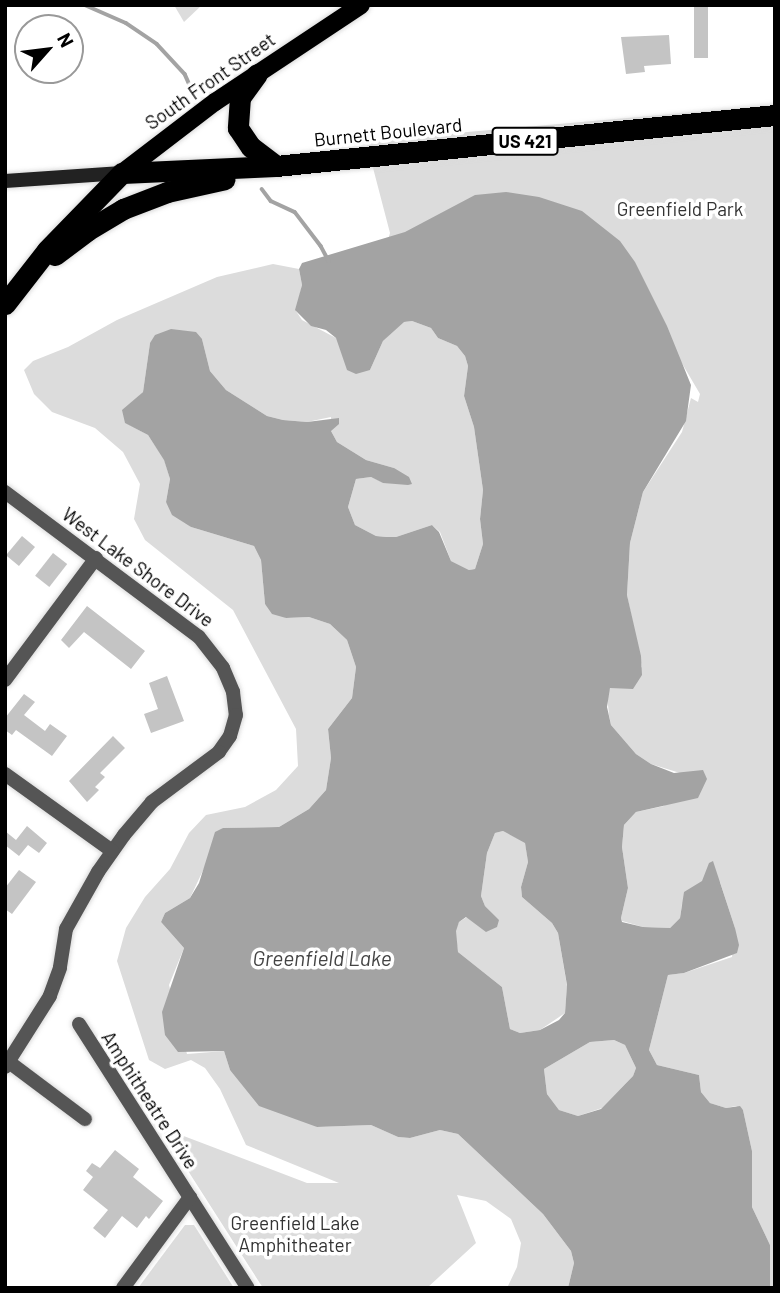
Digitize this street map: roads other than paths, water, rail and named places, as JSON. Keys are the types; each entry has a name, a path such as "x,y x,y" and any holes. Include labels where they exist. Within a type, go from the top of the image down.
{"highway":[{"path":"257,74 240,97 238,128 251,147 276,166"},
{"name":"Burnett Boulevard","path":"122,173 276,166 775,115"},
{"path":"21,282 88,230 123,209 167,192 276,166"},
{"path":"5,304 83,209 122,173"}],"main road":[{"name":"South Front Street","path":"122,173 257,74 361,5"},
{"name":"Burnett Boulevard","path":"5,181 122,173"}],"street":[{"name":"West Lake Shore Drive","path":"5,492 96,558 209,646 223,668 236,704 234,726 219,752 162,793 112,851 69,920 60,968 50,996 6,1063"},
{"path":"5,680 96,558"},
{"path":"5,774 112,851"},
{"name":"Amphitheatre Drive","path":"79,1024 248,1288"},
{"path":"6,1063 86,1119"},
{"path":"123,1288 190,1197"}],"water":[{"name":"Greenfield Lake","path":"506,192 539,197 582,211 620,241 635,262 667,326 691,385 686,421 643,492 630,543 627,595 641,656 642,675 633,689 610,688 607,707 611,725 636,754 651,764 674,773 703,770 707,779 698,798 636,812 624,825 622,847 628,888 621,918 622,922 643,927 670,928 680,918 684,892 702,881 709,863 713,861 735,928 739,945 737,953 684,973 668,975 649,1050 657,1065 699,1075 701,1092 710,1103 726,1108 740,1106 743,1110 752,1151 752,1207 770,1245 770,1288 568,1288 574,1263 571,1251 543,1214 458,1134 440,1130 410,1138 398,1137 371,1125 317,1127 259,1106 230,1070 224,1051 178,1052 165,1035 162,1012 184,948 161,922 165,913 190,898 199,883 215,832 223,828 279,827 309,809 326,790 331,758 328,729 352,698 356,667 347,640 330,624 309,617 286,618 272,614 265,604 261,560 254,546 191,527 172,515 166,502 170,479 164,460 148,435 125,423 122,410 143,392 150,343 155,335 171,329 196,332 202,339 210,371 226,390 267,416 283,420 307,422 339,418 339,424 331,431 337,442 366,460 394,468 409,477 412,484 408,485 383,483 371,477 356,479 348,507 355,525 376,536 396,537 432,525 439,532 451,561 469,570 475,569 483,544 480,519 483,490 474,427 464,396 468,366 465,356 457,346 438,338 431,328 412,321 404,322 383,341 370,370 356,374 347,370 336,338 326,330 311,326 295,310 302,285 299,269 302,263 405,232 475,195","holes":["503,831 525,843 528,862 521,887 522,897 552,923 558,933 567,985 565,1013 559,1020 540,1030 520,1033 510,1029 502,987 458,952 456,931 459,922 466,917 486,932 497,927 499,920 485,906 481,896 487,853 495,833","614,1040 625,1045 636,1068 633,1076 601,1109 578,1116 559,1110 547,1094 544,1069 590,1042"]}],"waterway":[{"path":"85,5 126,23 157,44 185,74 194,94"},
{"path":"262,189 271,201 295,212 329,261"}],"park label":[{"name":"Greenfield Park","path":"680,209"},
{"name":"Greenfield Lake Amphitheater","path":"295,1234"}]}
